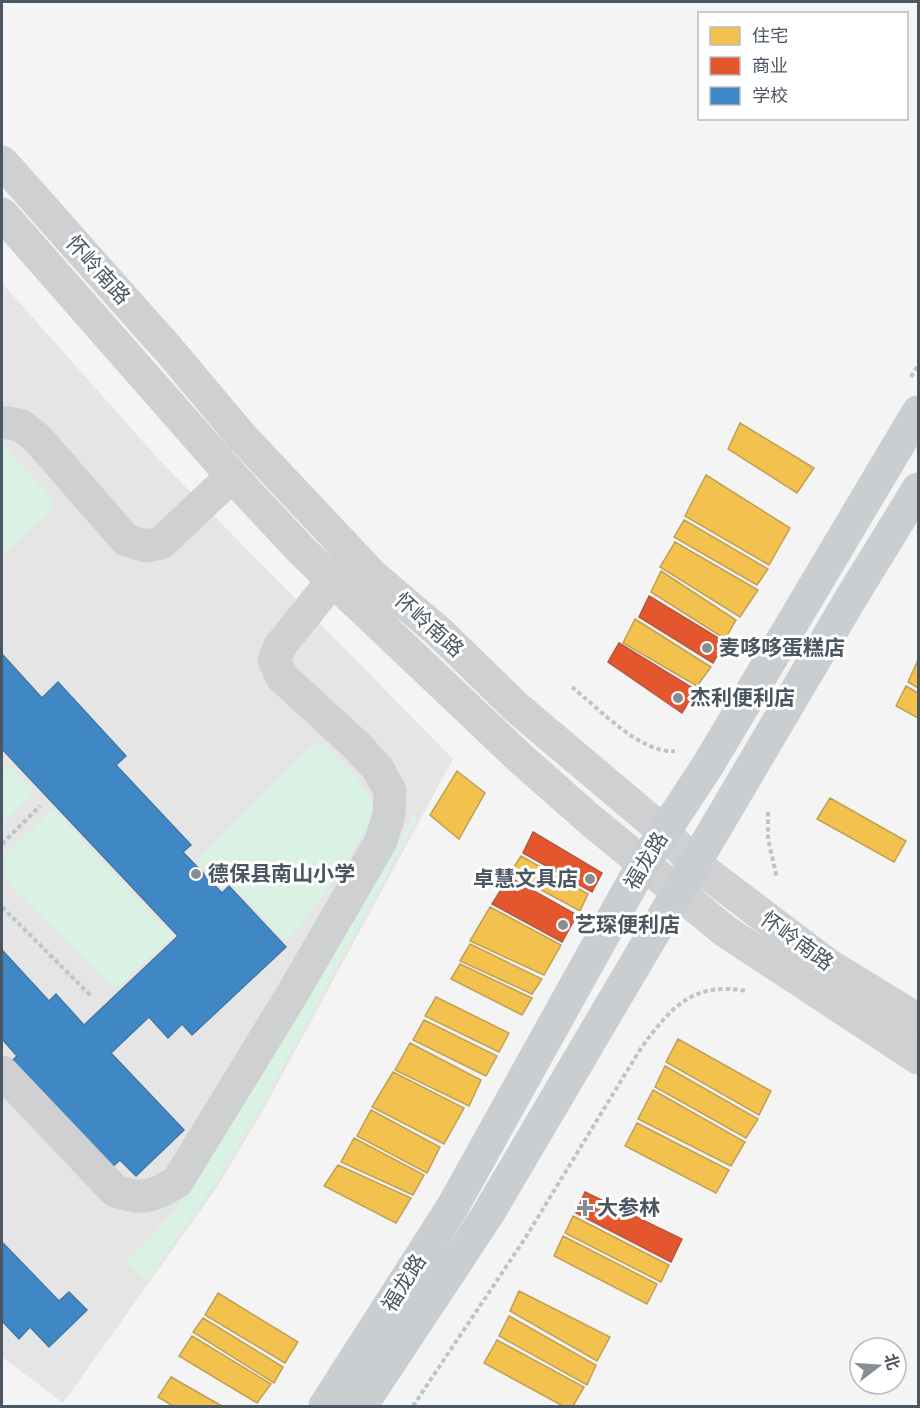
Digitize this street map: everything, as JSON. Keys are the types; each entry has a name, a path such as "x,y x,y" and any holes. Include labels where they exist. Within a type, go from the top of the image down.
{"main road":[{"name":"福龙路","path":"325,1407 453,1206 643,864 708,765 911,399"},
{"name":"福龙路","path":"361,1407 488,1214 679,894 851,598 918,489"}],"street":[{"name":"怀岭南路","path":"2,162 170,350 242,437 365,567 439,632 516,707 663,831 696,864 827,964 918,1020"},
{"name":"怀岭南路","path":"2,214 232,476 333,580 518,756 725,931 918,1058"},
{"path":"2,422 20,425 37,438 126,540 146,546 161,543 232,476"},
{"path":"2,1072 115,1191 135,1197 156,1195 177,1182 291,996 381,841 389,815 390,791 378,769 357,746 282,677 274,660 280,646 333,580"}],"path":[{"path":"911,399 918,364"},
{"path":"572,687 646,746 662,752 678,751"},
{"path":"2,844 40,806"},
{"path":"768,808 768,839 778,881"},
{"path":"2,907 92,997"},
{"path":"413,1407 524,1240 641,1048 659,1025 694,993 728,987 750,991"}],"shaded area":[{"name":"德保县南山小学","path":"2,283 163,464 453,759 264,1108 218,1186 63,1403 2,1357"}],"green space":[{"path":"2,444 50,496 52,504 48,513 2,555"},
{"path":"322,744 343,762 370,796 371,816 364,833 338,874 287,942 231,883 222,889 197,861 312,745"},
{"path":"10,766 35,792 2,822 2,774"},
{"path":"53,809 172,936 116,989 9,884 4,864 7,853"},
{"path":"414,814 417,818 262,1106 216,1182 147,1281 126,1263 176,1209 192,1185 363,905"}],"building: 住宅":[{"path":"740,423 814,468 797,493 728,449"},
{"path":"706,475 790,528 769,565 685,516"},
{"path":"684,520 768,569 757,585 674,537"},
{"path":"675,542 758,590 740,617 660,567"},
{"path":"661,571 736,620 725,639 651,592"},
{"path":"635,619 711,667 697,686 623,643"},
{"path":"918,660 918,688 908,682"},
{"path":"906,686 918,693 918,718 896,706"},
{"path":"457,771 485,793 459,839 430,815"},
{"path":"830,798 906,841 894,862 817,819"},
{"path":"521,856 588,894 580,911 510,873"},
{"path":"490,907 561,945 544,975 470,941"},
{"path":"470,944 542,979 532,994 460,961"},
{"path":"460,964 532,998 522,1015 451,979"},
{"path":"436,997 509,1033 499,1052 425,1016"},
{"path":"424,1020 497,1056 486,1076 413,1040"},
{"path":"678,1039 771,1091 759,1115 666,1062"},
{"path":"410,1043 481,1080 469,1106 395,1070"},
{"path":"665,1066 758,1119 746,1138 655,1087"},
{"path":"393,1072 464,1108 444,1144 372,1107"},
{"path":"653,1090 745,1142 731,1166 638,1119"},
{"path":"371,1110 440,1147 427,1173 357,1136"},
{"path":"637,1123 729,1170 716,1193 625,1146"},
{"path":"354,1138 424,1175 413,1195 341,1162"},
{"path":"338,1165 411,1198 396,1223 324,1186"},
{"path":"573,1216 669,1265 661,1282 565,1233"},
{"path":"563,1236 657,1284 647,1304 554,1256"},
{"path":"519,1291 610,1337 597,1361 510,1311"},
{"path":"218,1293 298,1342 285,1363 205,1315"},
{"path":"509,1316 596,1365 587,1385 499,1336"},
{"path":"203,1318 283,1367 274,1383 193,1332"},
{"path":"192,1336 271,1384 257,1403 179,1356"},
{"path":"497,1340 584,1387 573,1406 563,1406 484,1363"},
{"path":"171,1377 222,1406 173,1406 158,1397"}],"building: 商业":[{"path":"649,596 725,642 713,663 639,617"},
{"path":"619,643 696,690 682,713 608,662"},
{"path":"533,832 602,873 592,892 523,853"},
{"path":"509,877 577,915 562,942 492,904"},
{"path":"585,1192 682,1239 671,1262 576,1213"}],"building: 学校":[{"path":"2,654 42,698 58,682 126,756 116,765 191,845 183,852 222,893 229,886 286,947 192,1035 182,1024 168,1038 149,1017 111,1053 184,1130 136,1176 120,1160 110,1169 11,1062 17,1056 2,1039 2,950 49,1001 56,994 84,1025 178,936 2,749"},
{"path":"2,1242 59,1301 69,1292 87,1310 49,1347 30,1327 19,1339 2,1321"}],"place":[{"name":"麦哆哆蛋糕店","path":"707,648"},
{"name":"杰利便利店","path":"678,698"},
{"name":"德保县南山小学","path":"196,874"},
{"name":"卓慧文具店","path":"590,879"},
{"name":"艺琛便利店","path":"563,925"},
{"name":"大参林","path":"585,1208"}]}
